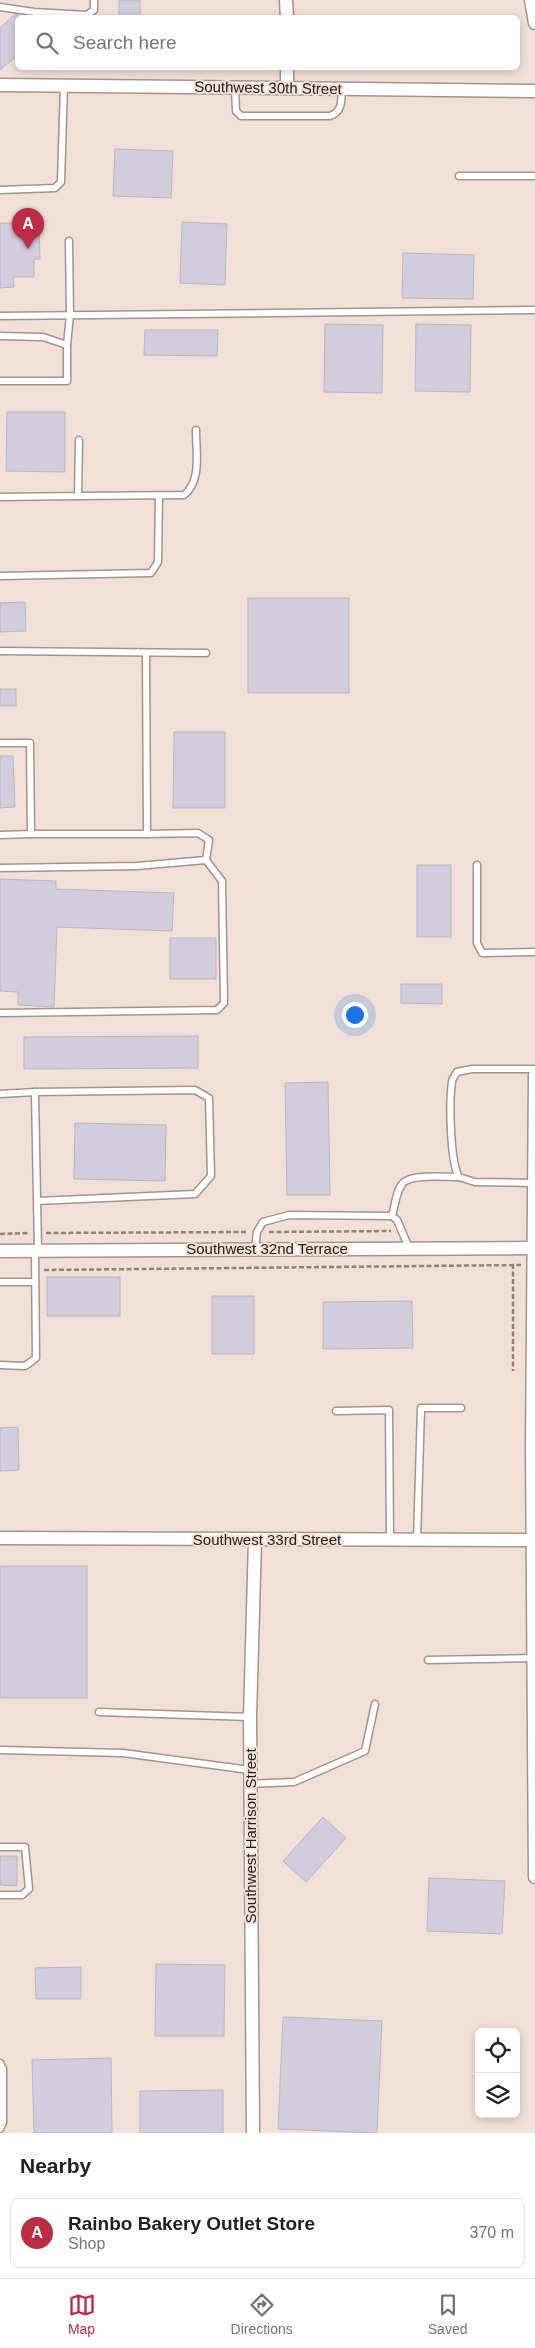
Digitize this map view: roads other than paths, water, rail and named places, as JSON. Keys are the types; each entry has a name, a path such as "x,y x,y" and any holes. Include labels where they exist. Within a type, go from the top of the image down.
{"street":[{"path":"286,0 287,15"},
{"path":"533,6 535,23"},
{"path":"287,70 287,88"},
{"name":"Southwest 30th Street","path":"0,85 535,91"},
{"path":"535,1076 533,1658 535,1877"},
{"name":"Southwest 32nd Terrace","path":"0,1251 534,1248"},
{"name":"Southwest 33rd Street","path":"0,1538 534,1540"},
{"name":"Southwest Harrison Street","path":"253,2133 250,1717 255,1540"}],"lane":[{"path":"0,7 34,12 87,15 94,10 94,0"},
{"path":"0,190 55,188 61,182 64,85"},
{"path":"235,87 236,111 241,116 330,116 337,113 341,108 342,88"},
{"path":"459,176 535,176"},
{"path":"0,381 67,381 67,345 70,315 69,241"},
{"path":"0,316 535,310"},
{"path":"0,336 42,337 67,345"},
{"path":"0,497 184,496 193,488 196,477 196,430"},
{"path":"78,496 79,440"},
{"path":"0,576 151,574 158,562 159,496"},
{"path":"0,651 206,653"},
{"path":"146,653 147,834"},
{"path":"0,743 30,743 31,834"},
{"path":"0,835 198,832 210,840 206,860 222,881 224,1003 217,1010 0,1013"},
{"path":"0,868 137,866 206,860"},
{"path":"477,865 477,943 482,953 535,952"},
{"path":"459,1176 455,1170 453,1160 451,1114 452,1080 457,1072 472,1069 535,1069"},
{"path":"0,1094 195,1090 209,1098 211,1176 195,1194 38,1201"},
{"path":"0,1365 25,1366 36,1358 35,1270 38,1201 35,1092"},
{"path":"392,1216 399,1191 404,1182 413,1178 459,1176 475,1182 534,1182"},
{"path":"255,1249 257,1232 263,1222 289,1215 392,1216 398,1220 408,1248"},
{"path":"0,1282 35,1282"},
{"path":"418,1540 421,1408 461,1408"},
{"path":"336,1411 389,1410 390,1540"},
{"path":"428,1660 533,1658"},
{"path":"250,1784 294,1782 365,1751 375,1704"},
{"path":"99,1712 250,1717"},
{"path":"0,1750 123,1753 250,1770"},
{"path":"0,1846 25,1847 29,1889 22,1895 0,1895"},
{"path":"0,2063 3,2069 3,2122 0,2129"}],"place":[{"name":"Rainbo Bakery Outlet Store","path":"28,249"}]}
